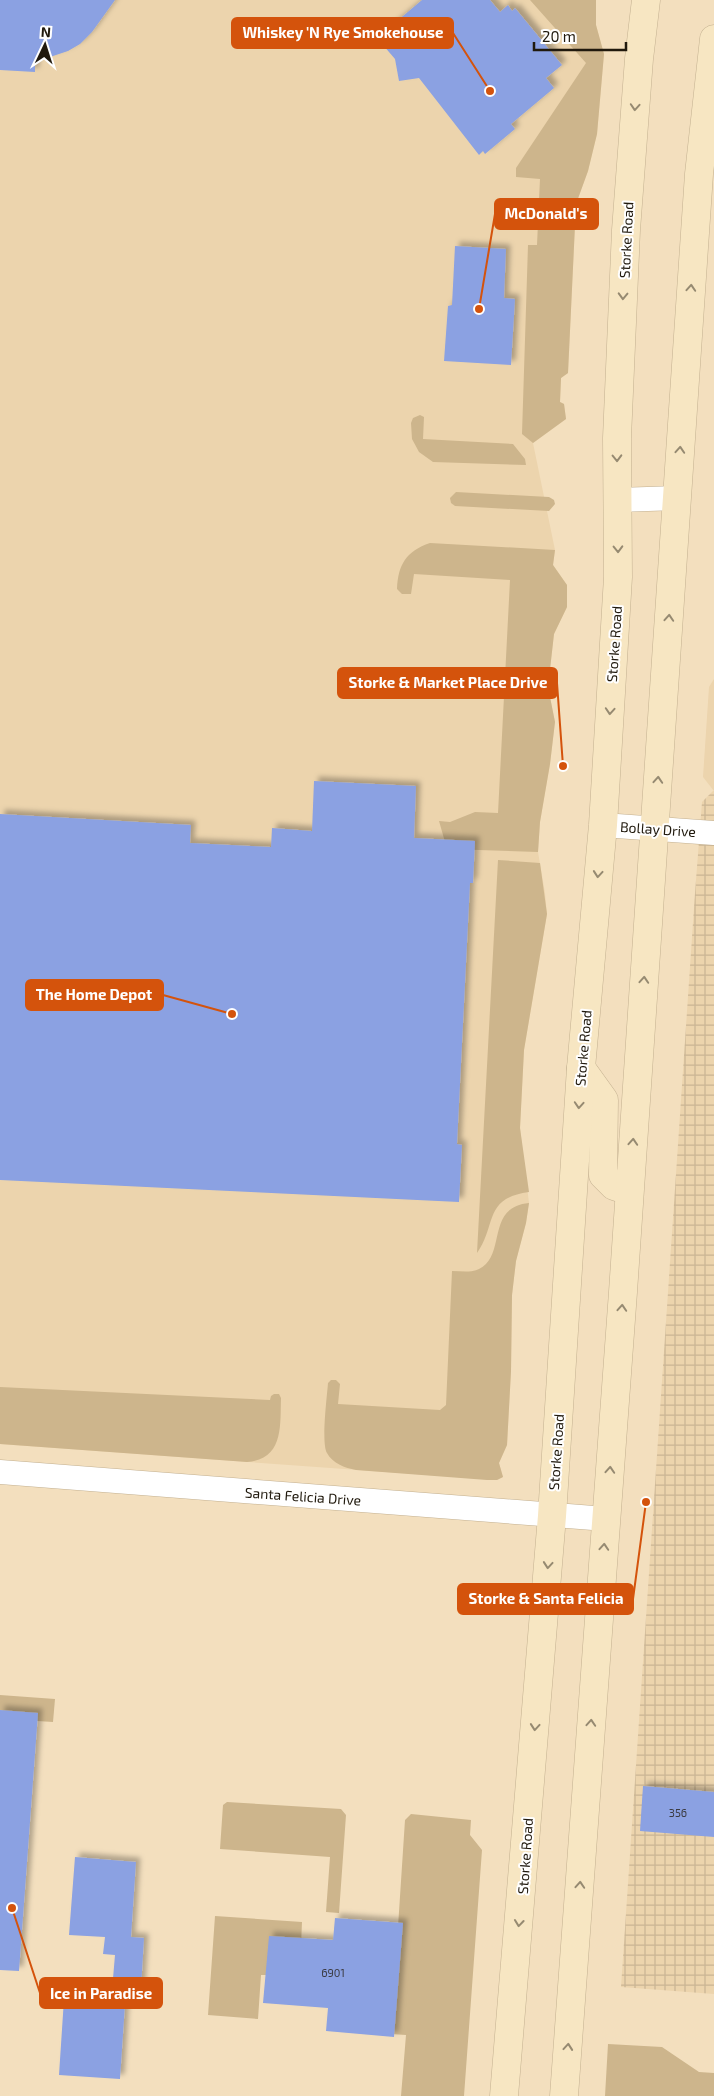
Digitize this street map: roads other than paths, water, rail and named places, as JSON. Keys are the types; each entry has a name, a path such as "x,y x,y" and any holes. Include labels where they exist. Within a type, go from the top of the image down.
{"main road":[{"path":"632,0 630,19 639,59"},
{"name":"Storke Road","path":"504,2096 552,1516 581,1068 602,825 618,577 617,438 626,230 639,59 646,0"},
{"path":"564,2096 655,829 699,174 714,38"},
{"path":"581,1068 604,1100 603,1175 614,1186 629,1191"}],"street":[{"path":"618,500 676,498"},
{"name":"Bollay Drive","path":"602,825 714,833"},
{"name":"Santa Felicia Drive","path":"0,1472 606,1519"}],"place":[{"name":"Whiskey 'N Rye Smokehouse","path":"490,91"},
{"name":"McDonald's","path":"479,309"},
{"name":"Storke & Market Place Drive","path":"563,766"},
{"name":"The Home Depot","path":"232,1014"},
{"name":"Storke & Santa Felicia","path":"646,1502"},
{"name":"Ice in Paradise","path":"12,1908"}]}
